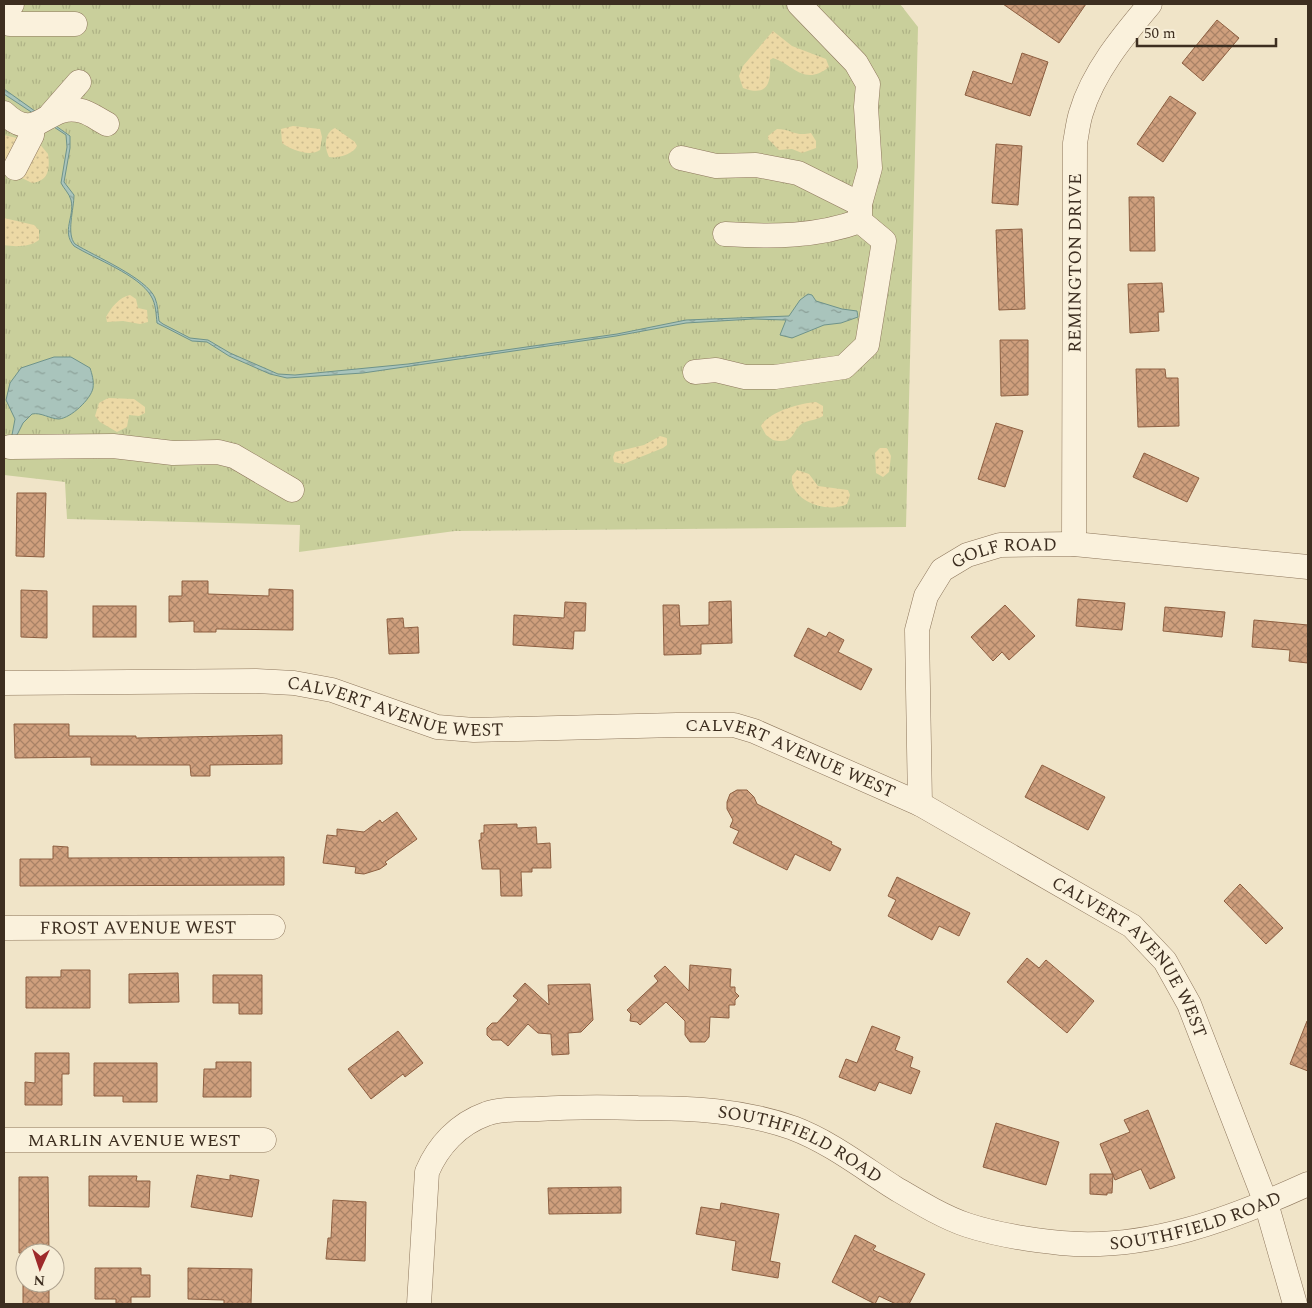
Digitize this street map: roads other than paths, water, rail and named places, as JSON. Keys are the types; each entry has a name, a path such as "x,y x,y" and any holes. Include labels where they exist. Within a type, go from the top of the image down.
{"street":[{"path":"12,4 6,13 10,24 76,24"},
{"path":"725,234 797,236 836,230 860,213 870,168 866,107 868,84 856,63 799,4"},
{"name":"REMINGTON DRIVE","path":"1074,544 1075,143 1081,112 1094,81 1114,50 1150,4"},
{"path":"15,168 32,135 43,119 79,82"},
{"path":"4,114 14,123 25,127 62,110 82,111 107,124"},
{"path":"681,158 716,166 756,165 798,173 837,192 860,213 884,241 868,345 844,367 775,377 745,377 716,370 696,372"},
{"path":"10,446 113,446 173,453 218,452 234,456 292,490"},
{"name":"GOLF ROAD","path":"920,804 917,630 926,596 942,570 967,555 1000,545 1074,544 1308,567"},
{"name":"CALVERT AVENUE WEST","path":"4,683 247,681 294,683 332,690 437,726 474,730 734,725 776,739 920,804 1132,926 1165,961 1189,1004 1266,1203 1295,1304"},
{"name":"FROST AVENUE WEST","path":"4,928 273,927"},
{"name":"SOUTHFIELD ROAD","path":"419,1304 427,1172 434,1156 448,1139 466,1123 488,1113 598,1107 703,1108 742,1114 794,1129 838,1151 896,1188 967,1225 1061,1243 1126,1242 1191,1230 1266,1203 1308,1184"},
{"name":"MARLIN AVENUE WEST","path":"4,1140 264,1140"}],"water":[{"path":"4,89 70,136 70,148 64,182 74,195 71,234 75,244 131,275 150,290 155,298 159,321 163,324 190,338 208,340 230,353 278,374 295,375 408,364 617,334 686,320 789,316 800,300 808,294 812,295 816,301 842,309 857,311 858,317 841,323 824,325 792,338 780,335 786,320 753,319 686,323 616,336 363,373 287,378 270,374 229,356 207,342 192,341 157,323 154,302 145,288 127,274 74,246 70,240 68,229 72,206 71,200 61,183 67,147 66,135 4,94"},
{"path":"54,357 71,357 90,368 93,388 89,397 75,412 64,418 59,419 32,414 23,423 17,435 6,438 12,435 15,419 6,400 10,383 21,368"}]}
